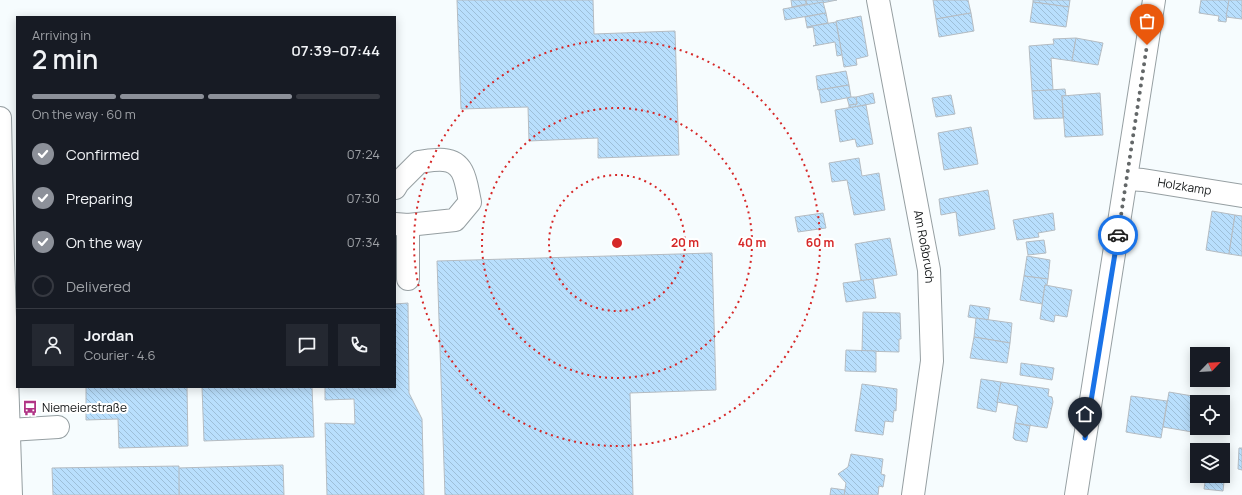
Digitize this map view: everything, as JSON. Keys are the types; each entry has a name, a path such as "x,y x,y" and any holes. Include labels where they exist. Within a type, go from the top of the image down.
{"street":[{"name":"Am Roßbruch","path":"878,0 929,270 932,361 914,495"},
{"path":"1076,495 1154,0"},
{"path":"0,118 10,240 9,430 12,495"},
{"path":"396,186 419,162 445,160 456,163 464,173 470,202 455,220 401,224 408,279"},
{"name":"Holzkamp","path":"1127,179 1143,180 1242,196"},
{"path":"9,430 58,428"}],"building":[{"path":"457,0 593,0 594,34 675,31 679,155 598,158 598,138 529,141 528,107 461,109"},
{"path":"791,0 806,0 806,4 792,7"},
{"path":"806,0 837,0 807,6"},
{"path":"933,0 968,0 971,13 936,19"},
{"path":"1033,0 1070,0 1069,7 1033,2"},
{"path":"1201,0 1229,0 1226,22 1218,21 1219,16 1199,13"},
{"path":"1229,0 1242,0 1242,19 1226,17"},
{"path":"823,2 826,13 785,20 783,9"},
{"path":"1033,2 1069,7 1066,27 1030,22"},
{"path":"826,13 828,23 807,27 805,17"},
{"path":"971,13 974,31 939,37 936,19"},
{"path":"861,16 868,56 856,59 857,65 844,67 836,21"},
{"path":"836,22 842,55 837,56 835,42 813,46 816,45 813,27 807,28"},
{"path":"1076,38 1072,61 1051,58 1053,90 1032,91 1029,46 1054,44 1053,39"},
{"path":"1076,38 1103,43 1098,65 1072,61"},
{"path":"846,71 849,85 818,90 816,76"},
{"path":"849,85 851,97 821,103 819,90"},
{"path":"1065,89 1066,96 1062,96 1063,118 1034,119 1032,91"},
{"path":"873,93 875,103 849,108 849,105 857,104 856,97"},
{"path":"1100,93 1103,135 1065,137 1062,96"},
{"path":"951,95 955,114 936,117 932,98"},
{"path":"856,97 857,104 849,105 847,98"},
{"path":"866,105 873,144 857,147 855,139 840,142 835,110"},
{"path":"971,127 978,164 944,170 938,133"},
{"path":"859,158 862,176 879,173 885,210 854,215 847,180 832,182 829,163"},
{"path":"988,190 995,229 959,236 956,212 941,215 939,199"},
{"path":"1212,211 1235,215 1229,254 1206,250"},
{"path":"823,213 826,228 798,232 795,217"},
{"path":"1053,213 1055,230 1038,233 1039,237 1017,240 1013,220"},
{"path":"1235,215 1242,216 1242,256 1229,254"},
{"path":"890,238 897,275 861,281 855,244"},
{"path":"1044,240 1046,253 1028,255 1026,242"},
{"path":"712,253 716,390 630,393 633,495 445,495 437,261"},
{"path":"1027,256 1050,260 1048,279 1024,276"},
{"path":"1024,276 1048,279 1047,285 1045,285 1042,304 1020,300"},
{"path":"873,279 876,298 846,302 843,283"},
{"path":"1045,285 1072,290 1067,317 1055,315 1054,322 1040,319"},
{"path":"408,303 409,393 422,419 424,495 327,495 325,423 355,424 354,399 325,400 325,388 396,388 396,304"},
{"path":"970,305 990,308 988,320 968,317"},
{"path":"863,312 900,313 901,339 899,339 899,352 862,351"},
{"path":"976,318 1012,323 1010,343 974,337"},
{"path":"974,337 1010,343 1007,363 970,358"},
{"path":"846,350 876,351 876,372 845,371"},
{"path":"1021,363 1054,368 1052,380 1020,375"},
{"path":"981,379 1001,382 996,412 977,408"},
{"path":"1001,382 1049,389 1048,396 1052,397 1053,402 1047,428 1015,423 1018,406 997,402"},
{"path":"862,384 897,389 896,411 894,410 893,422 885,421 883,435 855,431"},
{"path":"86,388 187,388 188,446 119,448 118,419 86,420"},
{"path":"202,388 312,388 314,437 204,441"},
{"path":"1169,392 1190,396 1190,432 1163,427"},
{"path":"1131,396 1167,401 1161,438 1126,432"},
{"path":"1015,423 1030,426 1027,442 1015,440 1013,438"},
{"path":"1239,448 1242,448 1242,470 1238,469"},
{"path":"851,454 883,459 881,474 885,475 883,487 879,486 878,495 844,495 846,483 838,474 848,467"},
{"path":"283,465 284,495 179,495 178,468"},
{"path":"179,466 179,495 53,495 52,468"},
{"path":"1205,483 1224,483 1223,491 1204,489"},
{"path":"831,488 845,490 844,495 830,495"}],"way so far":[{"path":"1118,235 1147,45"}],"place":[{"name":"Niemeierstraße","path":"30,408"}],"route":[{"path":"1085,438 1118,235"}]}
